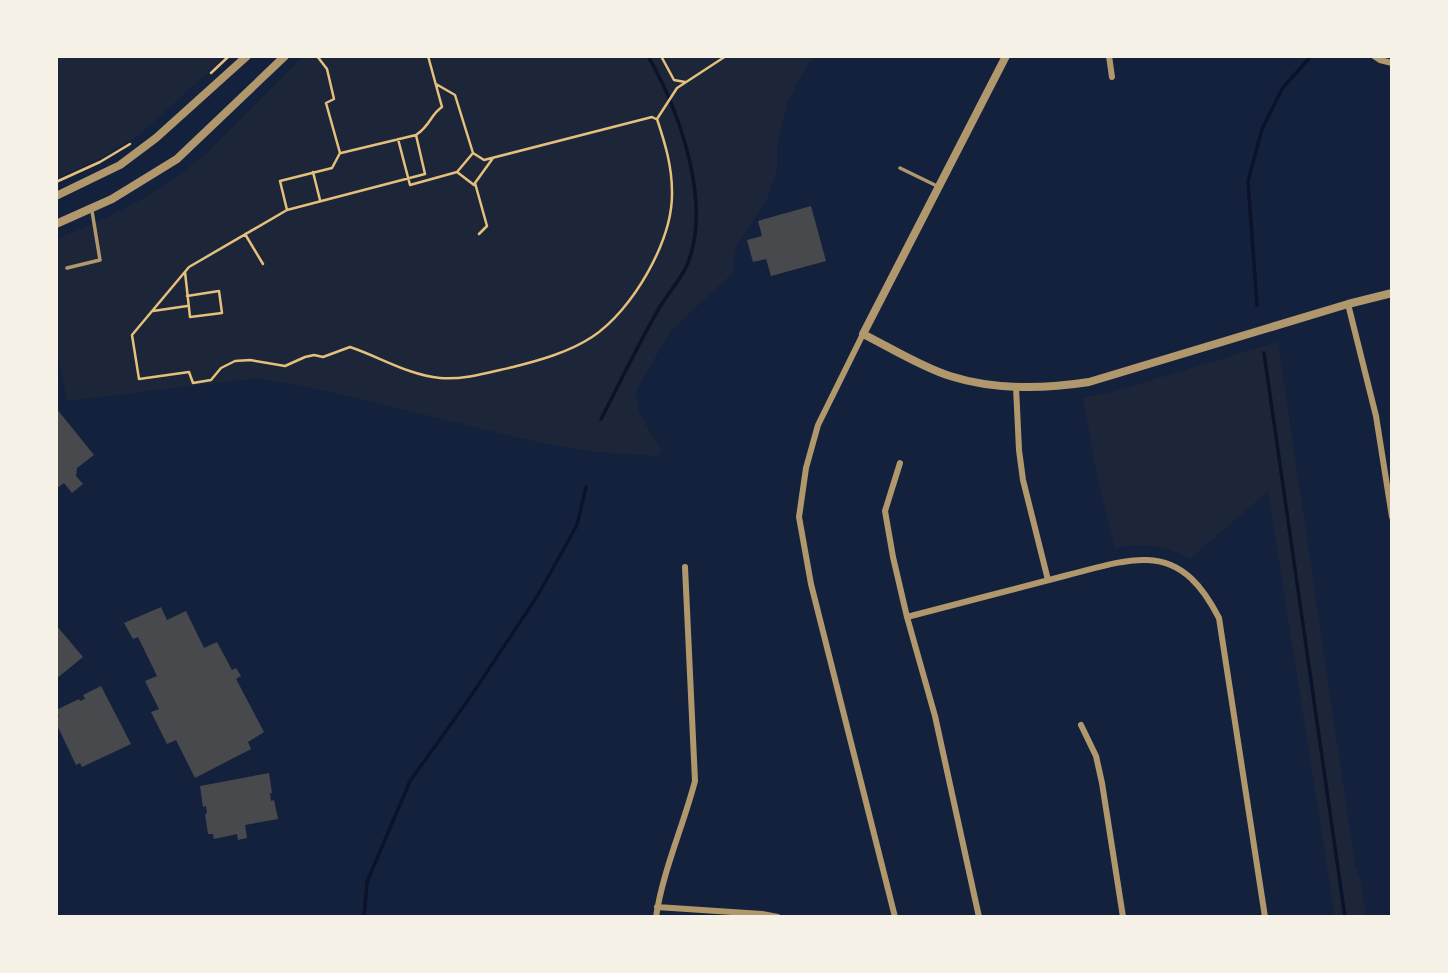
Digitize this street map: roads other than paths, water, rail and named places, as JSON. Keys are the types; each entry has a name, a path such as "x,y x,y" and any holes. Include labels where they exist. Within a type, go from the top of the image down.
{"street":[{"path":"56,196 120,165 156,138 247,56"},
{"path":"56,224 112,199 177,159 285,56"},
{"path":"895,917 811,584 799,517 806,468 818,425 1006,56"},
{"path":"1109,56 1112,77"},
{"path":"1374,56 1392,63"},
{"path":"863,334 948,376 983,384 1016,387 1064,386 1089,382 1392,293"},
{"path":"1348,304 1390,482 1392,517"},
{"path":"1016,387 1023,480 1048,580"},
{"path":"900,463 885,511 907,617 935,716 979,917"},
{"path":"907,617 1111,565 1149,560 1174,567 1194,579 1219,618 1265,917"},
{"path":"656,917 662,883 695,781 684,566"},
{"path":"1081,725 1096,756 1102,783 1123,917"},
{"path":"657,907 778,917"}],"lane":[{"path":"900,168 939,187"},
{"path":"67,268 100,260 91,209"}],"waterway":[{"path":"601,419 653,319 687,265 694,241 696,214 689,158 671,103 648,56"},
{"path":"1257,305 1248,181 1262,129 1282,89 1311,56"},
{"path":"1264,353 1345,917"},
{"path":"364,917 367,882 410,781 538,595 577,525 586,487"}]}
